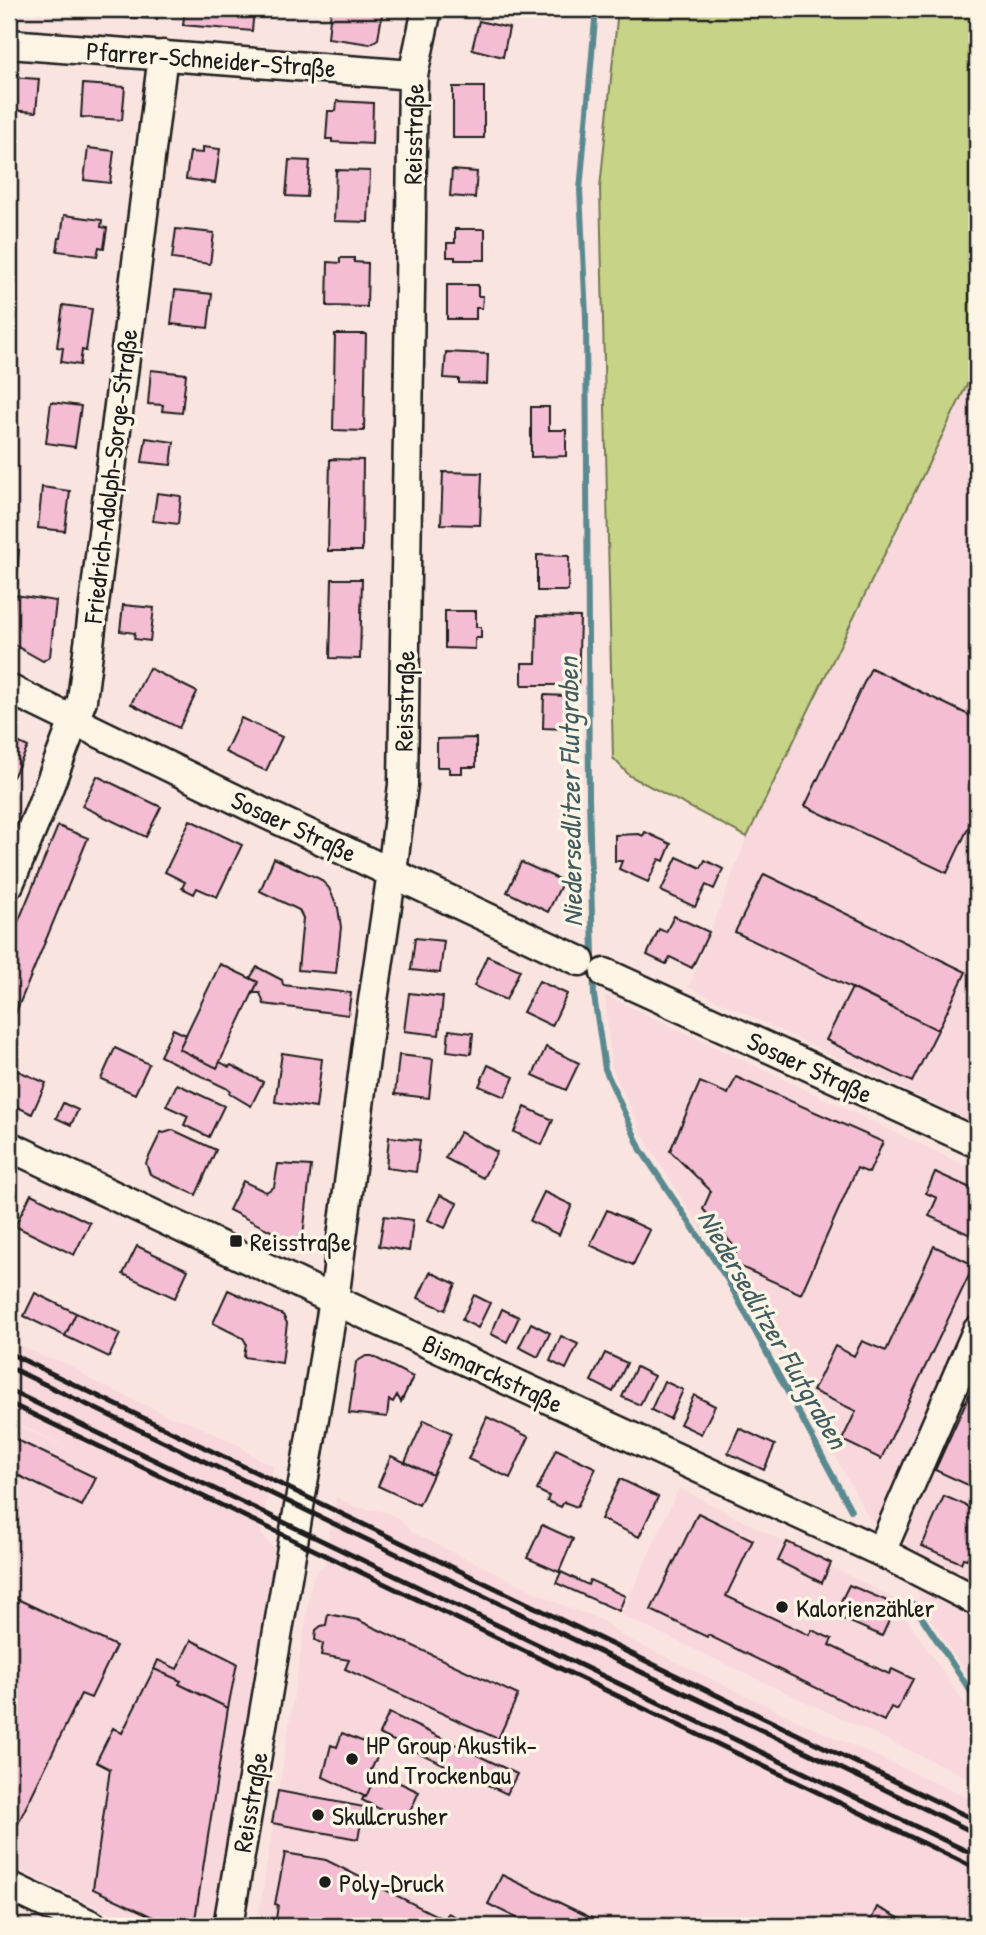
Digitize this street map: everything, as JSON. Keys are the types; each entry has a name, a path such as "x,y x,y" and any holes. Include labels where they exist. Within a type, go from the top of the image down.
{"street":[{"name":"Reisstraße","path":"228,1926 334,1300 403,785 413,75 427,9"},
{"name":"Pfarrer-Schneider-Straße","path":"9,44 413,75"},
{"name":"Friedrich-Adolph-Sorge-Straße","path":"9,884 82,700 163,55"},
{"name":"Sosaer Straße","path":"9,689 592,967 977,1143"},
{"name":"Bismarckstraße","path":"9,1146 334,1300 881,1552 977,1601"},
{"path":"881,1552 977,1331"},
{"path":"9,1886 93,1926"}],"shaded area":[{"path":"977,364 977,1124 689,987 747,837"},
{"path":"605,995 977,1171 977,1690 921,1605 906,1543 870,1520 773,1342 649,1146 611,1066"},
{"path":"9,1340 46,1358 61,1361 89,1379 175,1419 186,1420 242,1447 251,1455 273,1466 261,1534 275,1549 215,1926 135,1926 9,1865 9,1421 73,1451 9,1419"},
{"path":"679,1488 893,1598 977,1722 977,1782 621,1615"},
{"path":"336,1497 355,1507 386,1512 398,1518 413,1533 571,1609 603,1621 620,1635 801,1722 977,1802 977,1926 257,1926 313,1575 324,1565"}],"green space":[{"path":"618,9 977,9 977,364 747,837 630,776 613,758 600,188"}],"building":[{"path":"69,9 69,13 16,10"},
{"path":"104,9 161,9 161,11 157,10 157,19 104,16"},
{"path":"185,9 254,9 252,31 183,25"},
{"path":"331,9 383,9 378,39 370,44 328,38"},
{"path":"479,21 509,28 503,57 472,49"},
{"path":"9,77 39,79 36,112 9,110"},
{"path":"83,84 125,87 122,120 81,117"},
{"path":"453,87 484,87 484,138 453,138"},
{"path":"337,101 373,103 372,144 332,142 332,139 326,139 328,111 336,111"},
{"path":"203,147 220,149 215,183 186,179 190,152 203,153"},
{"path":"88,148 114,151 110,183 84,180"},
{"path":"289,160 310,161 307,197 286,196"},
{"path":"336,170 370,171 368,222 334,221"},
{"path":"452,170 477,172 475,198 450,196"},
{"path":"64,215 102,220 101,227 107,228 104,248 99,247 97,256 57,251"},
{"path":"176,229 214,233 210,264 172,259"},
{"path":"455,229 485,229 485,260 455,260 455,257 447,257 447,243 455,243"},
{"path":"340,258 354,258 354,262 368,263 367,307 327,306 328,262 340,263"},
{"path":"447,285 478,285 478,296 483,296 482,308 476,308 476,319 447,319"},
{"path":"175,290 212,294 208,328 171,324"},
{"path":"63,305 92,309 86,351 82,350 80,365 61,362 63,348 57,347"},
{"path":"335,334 366,334 364,431 333,430"},
{"path":"446,352 488,354 487,384 459,383 459,379 444,378"},
{"path":"151,370 186,374 182,413 162,411 163,405 148,404"},
{"path":"51,402 81,406 75,447 46,443"},
{"path":"531,407 549,407 549,430 566,430 566,456 531,457"},
{"path":"146,438 174,442 171,465 142,462"},
{"path":"330,459 363,460 362,551 328,551"},
{"path":"443,472 482,473 480,525 441,524"},
{"path":"42,487 70,491 65,531 38,528"},
{"path":"157,493 181,496 178,524 153,521"},
{"path":"9,549 19,550 16,586 9,585"},
{"path":"537,555 569,556 568,591 537,591"},
{"path":"332,579 362,579 360,659 330,658"},
{"path":"15,595 56,601 50,656 43,661 9,642"},
{"path":"123,605 154,608 150,641 134,639 135,633 120,631"},
{"path":"445,611 476,611 476,627 481,627 481,638 475,638 475,649 445,648"},
{"path":"537,616 580,617 578,691 563,690 563,685 522,685 522,663 536,663"},
{"path":"149,668 197,692 179,728 131,704"},
{"path":"871,668 977,719 977,809 947,873 805,806"},
{"path":"544,695 567,696 566,729 543,728"},
{"path":"241,718 282,737 266,771 225,752"},
{"path":"9,738 28,747 13,777 9,775"},
{"path":"476,738 476,767 462,767 462,773 449,773 449,767 437,767 437,739"},
{"path":"97,776 161,807 146,837 82,806"},
{"path":"190,820 242,845 217,897 197,888 194,894 182,888 185,882 165,872"},
{"path":"58,826 88,838 9,1029 9,944"},
{"path":"645,832 671,844 664,861 659,859 648,882 619,869 622,861 615,861 615,835 643,836"},
{"path":"677,857 701,868 705,860 723,869 714,889 706,885 695,907 661,891"},
{"path":"274,858 320,879 329,888 338,908 341,927 336,973 298,970 303,918 299,910 260,891"},
{"path":"521,862 563,881 548,912 507,892"},
{"path":"764,874 966,972 938,1030 735,932"},
{"path":"674,916 709,932 692,968 670,957 666,964 647,955 659,929 666,932"},
{"path":"415,938 444,941 440,973 411,970"},
{"path":"487,956 520,970 506,1000 474,986"},
{"path":"220,964 258,982 217,1068 179,1049"},
{"path":"257,967 282,980 283,985 351,993 348,1015 264,1004 260,993 253,993 258,982 250,978"},
{"path":"539,981 567,994 552,1026 523,1012"},
{"path":"852,988 938,1030 912,1082 826,1040"},
{"path":"409,993 443,997 439,1035 404,1031"},
{"path":"173,1029 186,1035 179,1049 217,1068 220,1062 229,1067 231,1065 263,1082 251,1106 229,1093 230,1090 160,1056"},
{"path":"449,1030 473,1033 471,1054 447,1051"},
{"path":"546,1047 579,1063 566,1090 533,1075"},
{"path":"115,1048 149,1064 135,1094 101,1079"},
{"path":"282,1053 322,1059 316,1108 275,1102"},
{"path":"399,1055 433,1059 429,1098 395,1094"},
{"path":"488,1065 514,1077 505,1097 479,1086"},
{"path":"9,1067 46,1083 32,1114 9,1103"},
{"path":"736,1077 883,1142 869,1173 857,1168 801,1294 732,1263 737,1250 703,1209 711,1191 670,1151 700,1082 728,1094"},
{"path":"177,1084 224,1106 209,1137 184,1125 188,1116 166,1106"},
{"path":"63,1103 78,1110 71,1125 56,1118"},
{"path":"525,1107 553,1120 542,1145 514,1132"},
{"path":"173,1130 216,1150 196,1195 150,1174 146,1163 161,1132"},
{"path":"460,1132 497,1152 483,1178 445,1158"},
{"path":"389,1137 420,1140 416,1172 386,1168"},
{"path":"278,1164 311,1166 303,1236 293,1242 229,1210 243,1181 266,1192 274,1187"},
{"path":"935,1172 977,1191 977,1238 929,1216 937,1198 926,1193"},
{"path":"544,1192 572,1205 559,1235 530,1221"},
{"path":"31,1194 90,1223 74,1255 15,1226"},
{"path":"440,1195 457,1203 445,1228 428,1220"},
{"path":"607,1210 650,1230 633,1265 590,1245"},
{"path":"384,1216 413,1220 409,1251 379,1246"},
{"path":"137,1246 188,1270 175,1298 123,1274"},
{"path":"934,1246 974,1265 881,1459 842,1440 856,1411 813,1391 835,1346 854,1356 862,1341 886,1351"},
{"path":"430,1272 456,1284 445,1310 418,1298"},
{"path":"228,1290 283,1315 287,1323 282,1363 244,1357 246,1343 243,1338 213,1323"},
{"path":"35,1293 76,1313 65,1336 24,1316"},
{"path":"474,1295 490,1303 478,1328 462,1320"},
{"path":"502,1309 519,1317 507,1342 491,1334"},
{"path":"76,1313 120,1334 109,1357 65,1336"},
{"path":"531,1323 550,1333 538,1357 519,1347"},
{"path":"561,1336 578,1344 566,1369 550,1361"},
{"path":"605,1353 627,1363 613,1392 591,1381"},
{"path":"366,1356 372,1356 413,1377 401,1402 397,1395 393,1402 389,1400 387,1417 349,1413 356,1362"},
{"path":"636,1367 654,1376 640,1405 622,1397"},
{"path":"664,1381 683,1390 670,1419 651,1410"},
{"path":"694,1395 715,1406 701,1434 680,1424"},
{"path":"969,1395 977,1399 977,1489 935,1470"},
{"path":"487,1417 529,1437 510,1478 468,1459"},
{"path":"424,1420 452,1433 433,1475 405,1462"},
{"path":"739,1428 775,1445 764,1470 728,1453"},
{"path":"9,1436 96,1478 82,1506 9,1471"},
{"path":"556,1449 596,1468 577,1507 564,1502 561,1507 547,1501 549,1496 537,1490"},
{"path":"391,1456 433,1475 419,1505 378,1486"},
{"path":"620,1479 658,1497 639,1537 601,1519"},
{"path":"944,1496 977,1510 977,1537 967,1559 963,1558 961,1563 922,1546"},
{"path":"698,1513 753,1540 726,1596 809,1635 812,1630 832,1639 829,1645 889,1674 892,1669 913,1679 897,1710 891,1707 884,1721 651,1610"},
{"path":"542,1525 573,1539 559,1572 527,1558"},
{"path":"787,1542 831,1563 822,1583 778,1561"},
{"path":"561,1572 588,1585 590,1580 625,1596 619,1611 556,1583"},
{"path":"849,1585 885,1600 893,1612 882,1636 841,1618 837,1609"},
{"path":"9,1595 116,1646 91,1698 81,1694 9,1842"},
{"path":"328,1614 358,1620 518,1695 498,1739 345,1669 349,1660 321,1655 323,1644 315,1640 316,1630 326,1625"},
{"path":"191,1640 237,1663 228,1708 154,1669 158,1660 177,1669"},
{"path":"154,1669 228,1708 194,1926 172,1926 93,1889 110,1769 96,1762 113,1728 122,1733"},
{"path":"389,1713 517,1774 507,1794 379,1734"},
{"name":"HP Group Akustik- und Trockenbau","path":"342,1733 381,1749 371,1770 377,1772 366,1797 323,1777 331,1745 337,1747"},
{"path":"377,1772 419,1792 405,1822 362,1800 366,1797"},
{"name":"Skullcrusher","path":"278,1791 364,1807 358,1839 272,1823"},
{"name":"Poly-Druck","path":"285,1853 326,1860 445,1920 448,1913 464,1921 461,1926 275,1926 278,1905 275,1904"},
{"path":"502,1875 608,1926 533,1926 488,1904"},
{"path":"877,1907 915,1926 868,1926"}],"waterway":[{"name":"Niedersedlitzer Flutgraben","path":"596,9 580,190 586,317 589,797 594,996 605,1069 641,1150 727,1279 851,1510"},
{"name":"Niedersedlitzer Flutgraben","path":"913,1604 977,1701"}],"railway":[{"path":"9,1353 977,1821"},
{"path":"9,1367 977,1834"},
{"path":"9,1390 977,1856"},
{"path":"9,1403 977,1869"}],"place":[{"name":"Reisstraße","path":"236,1241"},
{"name":"Kalorienzähler","path":"782,1607"},
{"name":"HP Group Akustik- und Trockenbau","path":"352,1759"},
{"name":"Skullcrusher","path":"318,1815"},
{"name":"Poly-Druck","path":"325,1882"}]}
